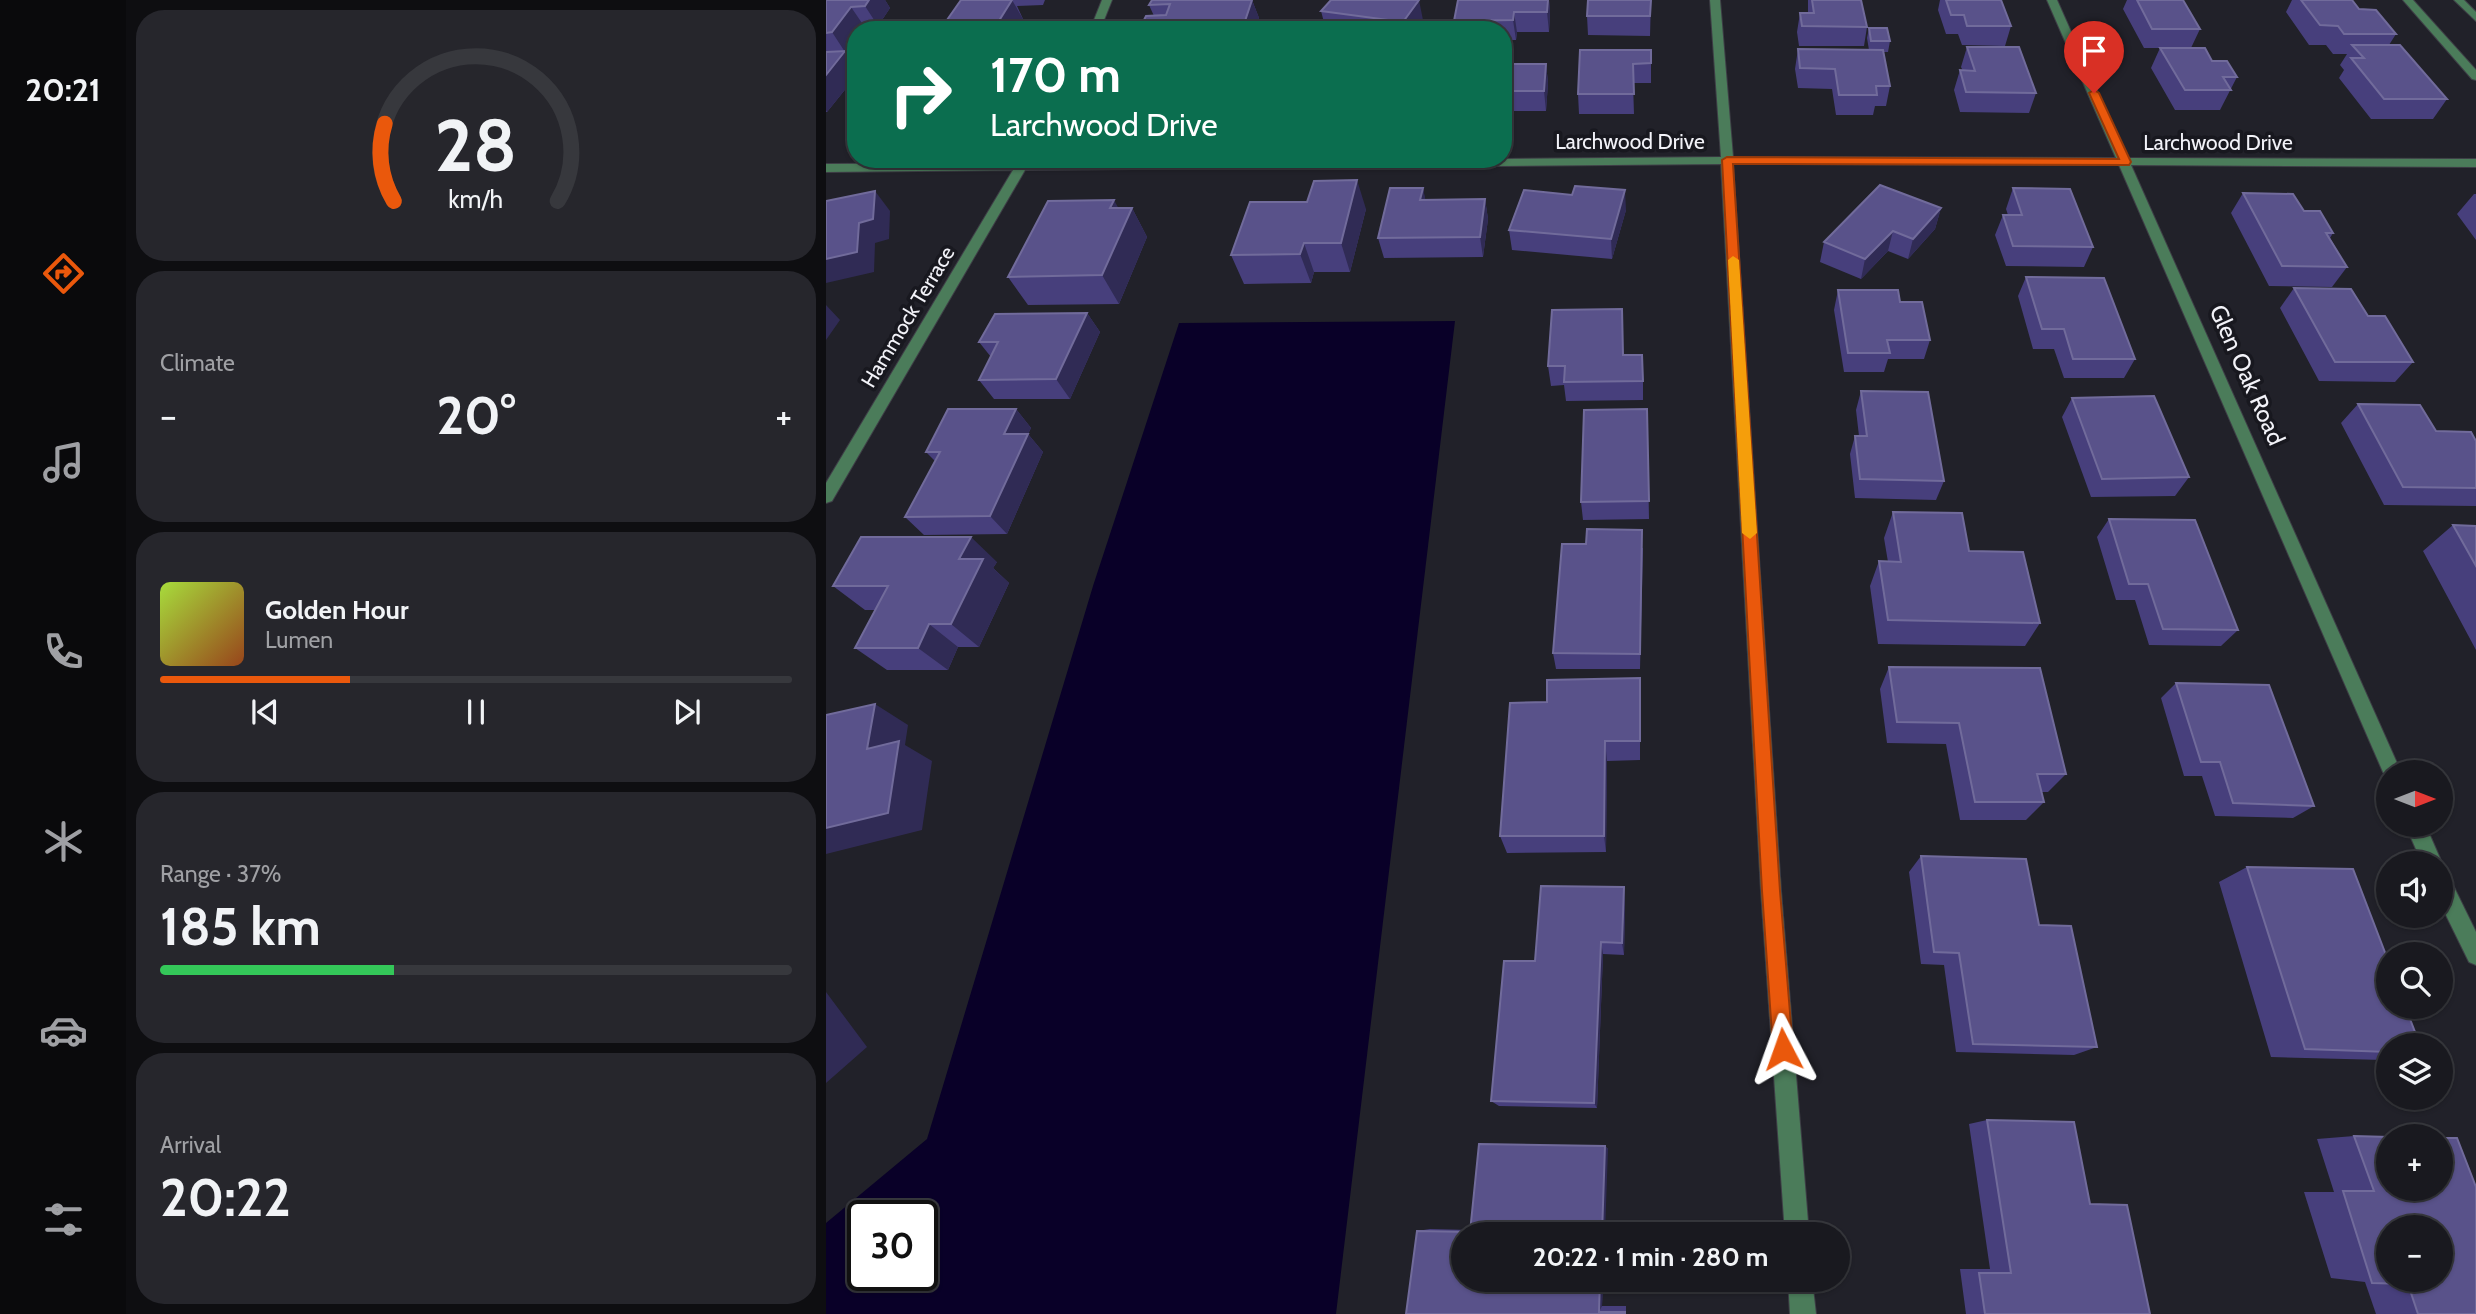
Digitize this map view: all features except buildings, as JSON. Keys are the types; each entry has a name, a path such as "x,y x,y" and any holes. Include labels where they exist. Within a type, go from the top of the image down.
{"street":[{"path":"1099,21 1107,0"},
{"path":"1714,0 1727,160 1771,891 1796,1222"},
{"name":"Glen Oak Road","path":"2052,0 2126,162 2387,760"},
{"path":"2408,0 2476,78"},
{"path":"2459,0 2476,18"},
{"name":"Larchwood Drive","path":"1512,161 2476,163"},
{"name":"Larchwood Drive","path":"826,168 847,167"},
{"name":"Hammock Terrace","path":"826,497 1020,168"},
{"path":"2453,907 2476,955"},
{"path":"1801,1292 1803,1314"}],"shaded area":[{"path":"1455,321 1336,1314 826,1314 826,1223 847,1206 847,1291 938,1291 938,1200 854,1200 927,1139 1093,586 1179,323"}],"slow traffic":[{"path":"1733,260 1750,533"}],"route":[{"path":"1783,1049 1727,160 2126,162 2094,93"}]}
